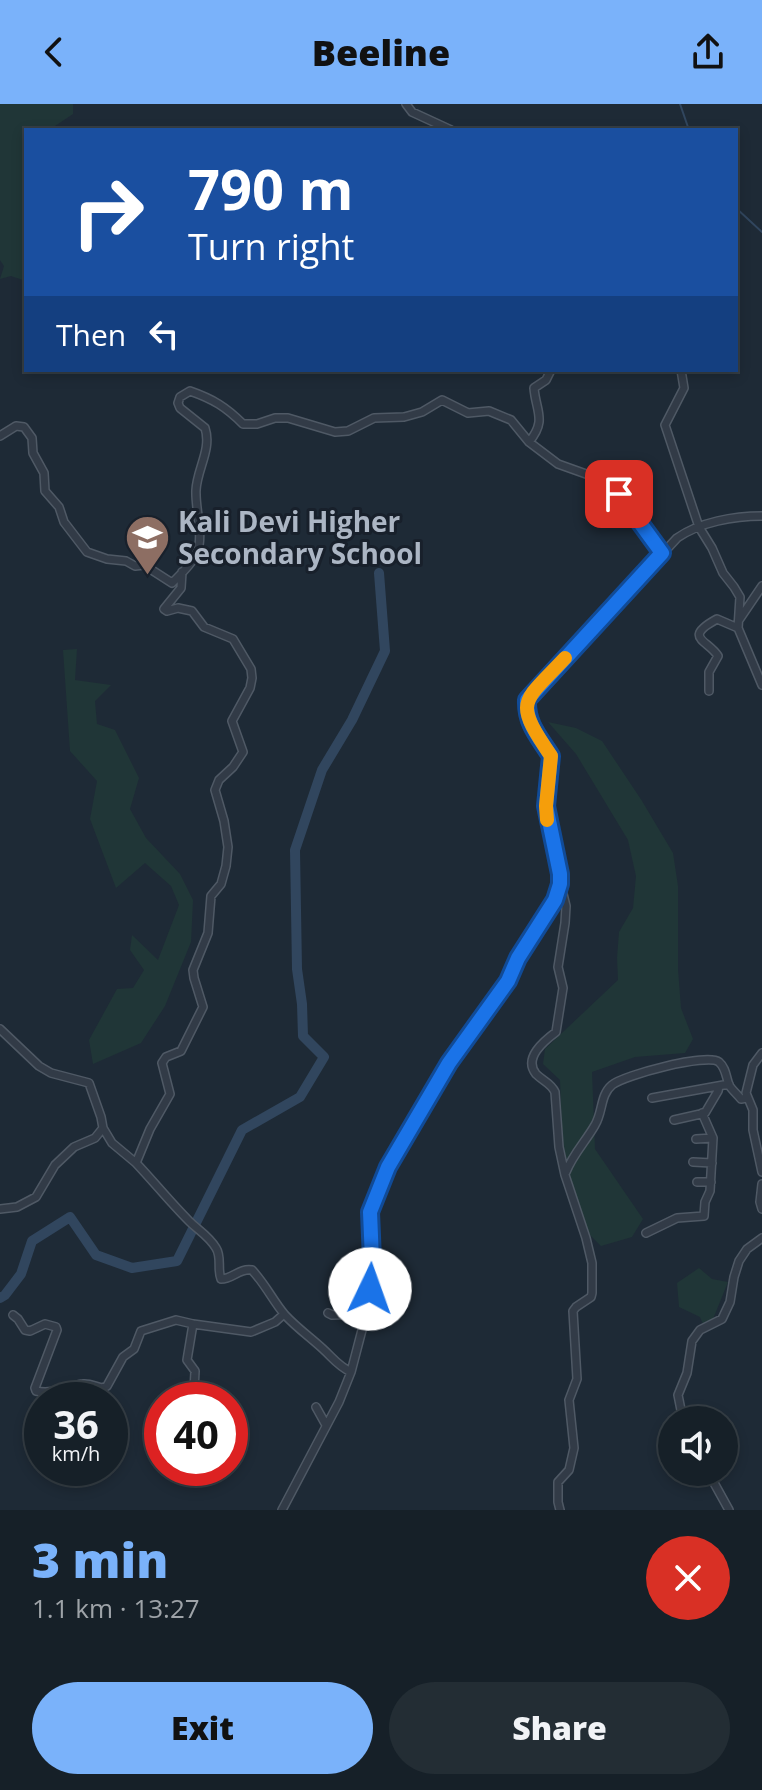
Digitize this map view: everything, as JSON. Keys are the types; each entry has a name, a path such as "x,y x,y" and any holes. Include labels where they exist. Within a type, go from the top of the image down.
{"street":[{"path":"406,104 412,112 447,128"},
{"path":"529,442 539,425 540,411 534,388 546,380 550,372"},
{"path":"681,372 684,388 665,425 699,527 723,573 740,597 738,625 762,685"},
{"path":"0,436 16,426 24,427 32,438 33,453 44,473 45,491 59,507 64,522 87,552 135,566 144,565 172,583 197,553 199,527 195,493 206,455 207,432 180,408 180,397 190,391 228,409 243,424 288,418 335,432 348,431 374,418 404,417 422,412 442,400 468,413 489,411 511,420 529,442 558,464 586,474 619,494 662,553"},
{"path":"560,1510 558,1482 569,1470 574,1448 569,1400 577,1379 573,1311 591,1297 592,1263 565,1175 559,1147 555,1092 553,1086 534,1072 532,1065 542,1041 556,1032 563,988 558,967 566,906 546,806 551,756 526,713 527,700 662,553 690,529 746,516 762,516"},
{"path":"136,1163 150,1129 170,1094 162,1063 166,1057 181,1051 203,1007 193,970 208,933 211,896 221,884 228,847 215,790 219,780 243,752 232,721 250,688 252,678 251,669 233,639 204,627 192,611 164,609 181,588 182,572"},
{"path":"738,625 762,586"},
{"path":"709,691 709,672 718,656 699,633 717,619 738,625"},
{"path":"282,1510 339,1402 351,1372 370,1289 370,1212 388,1167 449,1063 508,981 518,958 555,900 560,884"},
{"path":"0,1029 39,1066 51,1073 89,1083 103,1128 112,1143 136,1163 188,1220 208,1237 219,1255 221,1279 252,1270 299,1330 338,1366 351,1372"},
{"path":"762,1053 751,1071 746,1093 753,1110 753,1130 762,1172"},
{"path":"565,1175 575,1153 595,1125 610,1086 617,1082 669,1066 709,1059 717,1060 722,1065 729,1084 741,1099 747,1098"},
{"path":"652,1098 729,1084"},
{"path":"674,1120 705,1113 719,1086"},
{"path":"646,1233 677,1218 704,1216 711,1182 713,1138 702,1113"},
{"path":"0,1209 17,1207 36,1197 55,1165 74,1147 95,1138 103,1128"},
{"path":"696,1139 713,1138"},
{"path":"693,1162 712,1163"},
{"path":"697,1182 711,1182"},
{"path":"762,1184 762,1209"},
{"path":"699,1197 708,1197"},
{"path":"680,1406 678,1395 687,1373 692,1341 700,1330 722,1319 730,1302 739,1261 747,1249 762,1238"},
{"path":"328,1313 365,1314"},
{"path":"109,1382 123,1357 134,1349 141,1331 176,1320 251,1332 284,1314"},
{"path":"13,1315 25,1330 45,1324 56,1327 37,1382"},
{"path":"193,1324 187,1360 195,1371 194,1382"},
{"path":"316,1407 326,1425"},
{"path":"716,1486 729,1510"}],"green space":[{"path":"0,104 73,104 73,114 55,128 24,128 24,280 11,276 0,279 4,266 0,260"},
{"path":"77,649 75,680 111,685 95,701 97,724 115,730 139,778 130,809 146,838 180,874 193,900 191,942 165,1006 141,1043 93,1064 89,1040 117,989 133,988 144,970 130,950 132,935 158,960 179,905 171,886 145,863 116,888 90,819 97,781 70,751 63,650"},
{"path":"548,722 576,728 602,741 673,853 678,886 681,1008 693,1039 685,1053 635,1057 592,1072 595,1149 643,1219 632,1237 601,1246 586,1231 570,1187 562,1133 560,1080 543,1064 545,1049 618,980 619,932 633,908 636,876 628,840 576,754"},
{"path":"699,1268 712,1279 728,1282 713,1319 703,1324 700,1317 679,1307 677,1283"}],"waterway":[{"path":"680,104 688,128"},
{"path":"738,210 762,232"},
{"path":"0,1298 21,1274 32,1241 70,1217 96,1255 132,1268 177,1261 242,1130 300,1097 324,1057 303,1036 297,969 295,850 322,770 352,720 385,651 379,573"}],"slow traffic":[{"path":"547,820 551,756 526,713 527,700 565,658"}],"place":[{"name":"Kali Devi Higher Secondary School","path":"147,577"}],"route":[{"path":"370,1289 370,1212 388,1167 449,1063 508,981 518,958 555,900 560,874 546,806 551,756 526,713 527,700 662,553 619,494"}]}
